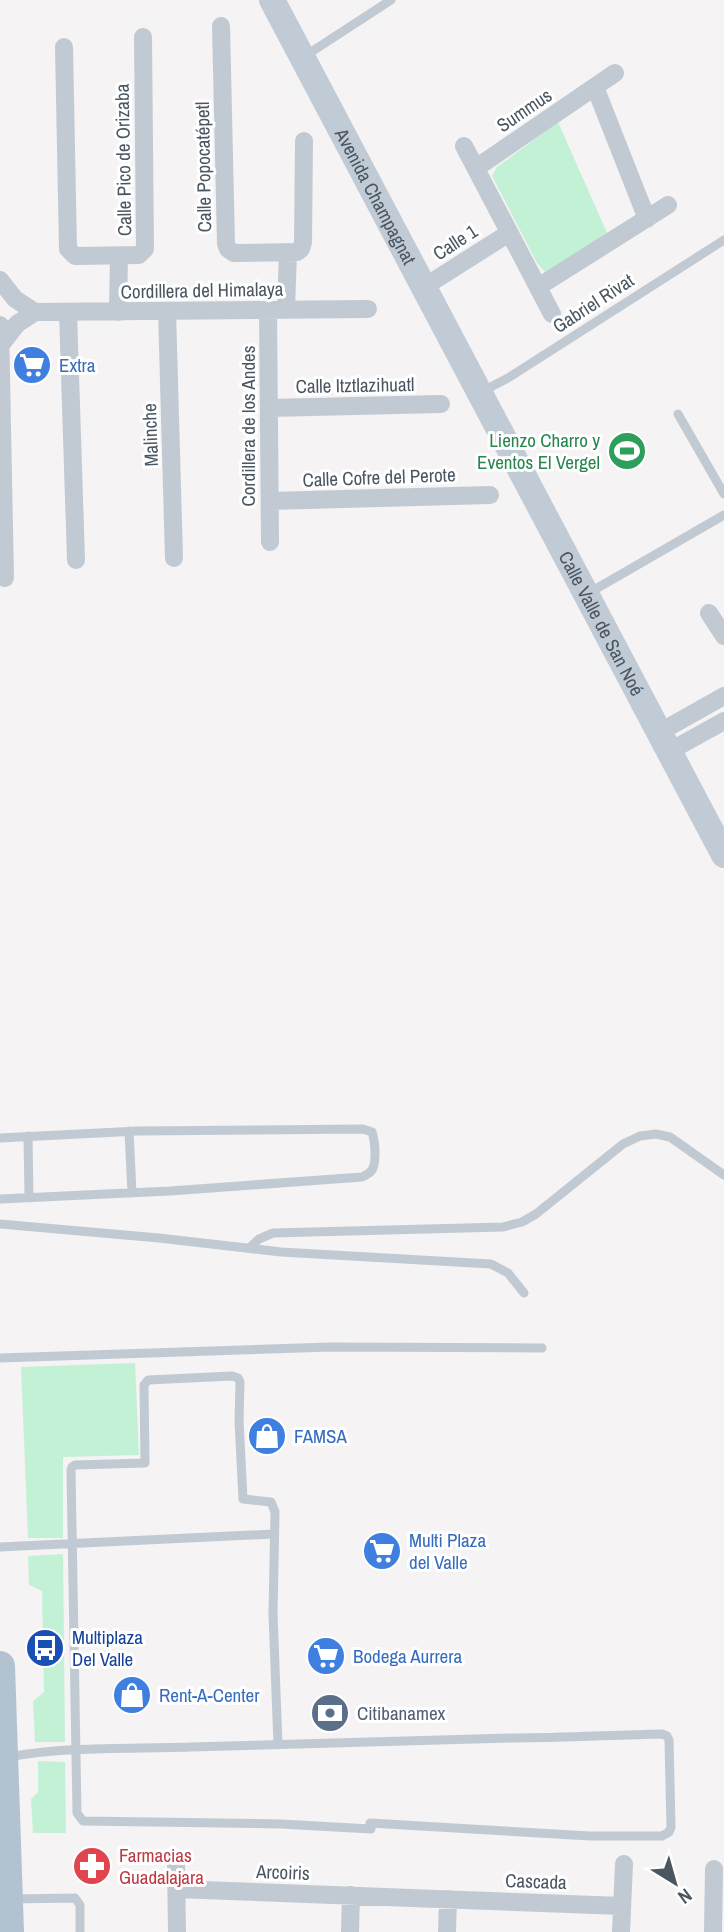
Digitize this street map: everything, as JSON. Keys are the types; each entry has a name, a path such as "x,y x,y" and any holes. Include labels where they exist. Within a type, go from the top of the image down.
{"main road":[{"path":"0,1666 9,1932"}],"street":[{"name":"Avenida Champagnat","path":"272,0 480,393"},
{"name":"Calle Popocatépetl","path":"220,26 226,244 234,253 288,252"},
{"name":"Calle Pico de Orizaba","path":"64,47 68,249 75,256 139,255 145,249 143,37"},
{"name":"Summus","path":"476,168 615,73"},
{"path":"595,87 647,219"},
{"path":"288,252 297,252 303,242 304,141"},
{"path":"464,146 552,314"},
{"path":"538,286 668,205"},
{"name":"Calle 1","path":"421,282 507,227"},
{"name":"Cordillera de los Andes","path":"270,542 269,408 277,310 288,252"},
{"path":"118,312 119,256"},
{"path":"0,280 15,299 35,312 17,324 0,346"},
{"name":"Cordillera del Himalaya","path":"35,312 368,309"},
{"name":"Malinche","path":"167,311 174,558"},
{"path":"68,312 76,560"},
{"path":"0,325 5,578"},
{"name":"Calle Valle de San Noé","path":"480,393 724,855"},
{"name":"Calle Itztlazihuatl","path":"269,408 442,404"},
{"name":"Calle Cofre del Perote","path":"270,501 490,495"},
{"path":"709,613 724,636"},
{"path":"665,742 724,696"},
{"path":"665,742 724,721"},
{"path":"621,1932 624,1864"},
{"path":"176,1865 177,1932"},
{"path":"713,1932 719,1914 714,1869"},
{"name":"Arcoiris","path":"177,1889 351,1895"},
{"path":"350,1932 351,1895"},
{"name":"Cascada","path":"351,1895 622,1906"},
{"path":"447,1932 448,1899"}],"lane":[{"path":"302,58 391,0"},
{"name":"Gabriel Rivat","path":"480,393 508,378 724,240"},
{"path":"678,415 724,494"},
{"path":"586,595 724,515"},
{"path":"0,1138 128,1131 363,1129 372,1132 374,1139 373,1165 371,1171 362,1177 0,1199"},
{"path":"128,1131 132,1193"},
{"path":"28,1136 29,1198"},
{"path":"249,1248 258,1239 274,1233 503,1227 522,1222 536,1214 623,1144 640,1136 670,1137 724,1175"},
{"path":"0,1224 281,1252 491,1264 508,1272 524,1293"},
{"path":"0,1358 330,1347 542,1348"},
{"path":"2,1759 41,1751 77,1751 665,1735 669,1740 671,1827 669,1832 662,1836 590,1836 370,1823 370,1829 281,1824 83,1821 77,1813 77,1751 72,1467 145,1463 144,1385 149,1379 232,1376 238,1378 241,1385 239,1421 243,1499 268,1501 275,1512 273,1614 278,1745"},
{"path":"0,1547 274,1534"},
{"path":"9,1899 75,1898 80,1905 80,1932"}],"green space":[{"path":"558,122 608,235 548,275 537,263 492,176 497,167"},
{"path":"135,1363 139,1455 63,1457 63,1538 28,1538 21,1367"},
{"path":"63,1554 65,1742 35,1742 33,1701 44,1692 42,1591 29,1585 28,1556"},
{"path":"38,1761 65,1762 66,1833 33,1833 31,1799 38,1792"}],"place":[{"name":"Extra","path":"32,365"},
{"name":"Lienzo Charro y Eventos El Vergel","path":"627,451"},
{"name":"FAMSA","path":"267,1436"},
{"name":"Multi Plaza del Valle","path":"382,1551"},
{"name":"Multiplaza Del Valle","path":"45,1648"},
{"name":"Bodega Aurrera","path":"326,1656"},
{"name":"Rent-A-Center","path":"132,1695"},
{"name":"Citibanamex","path":"330,1713"},
{"name":"Farmacias Guadalajara","path":"92,1866"}]}
